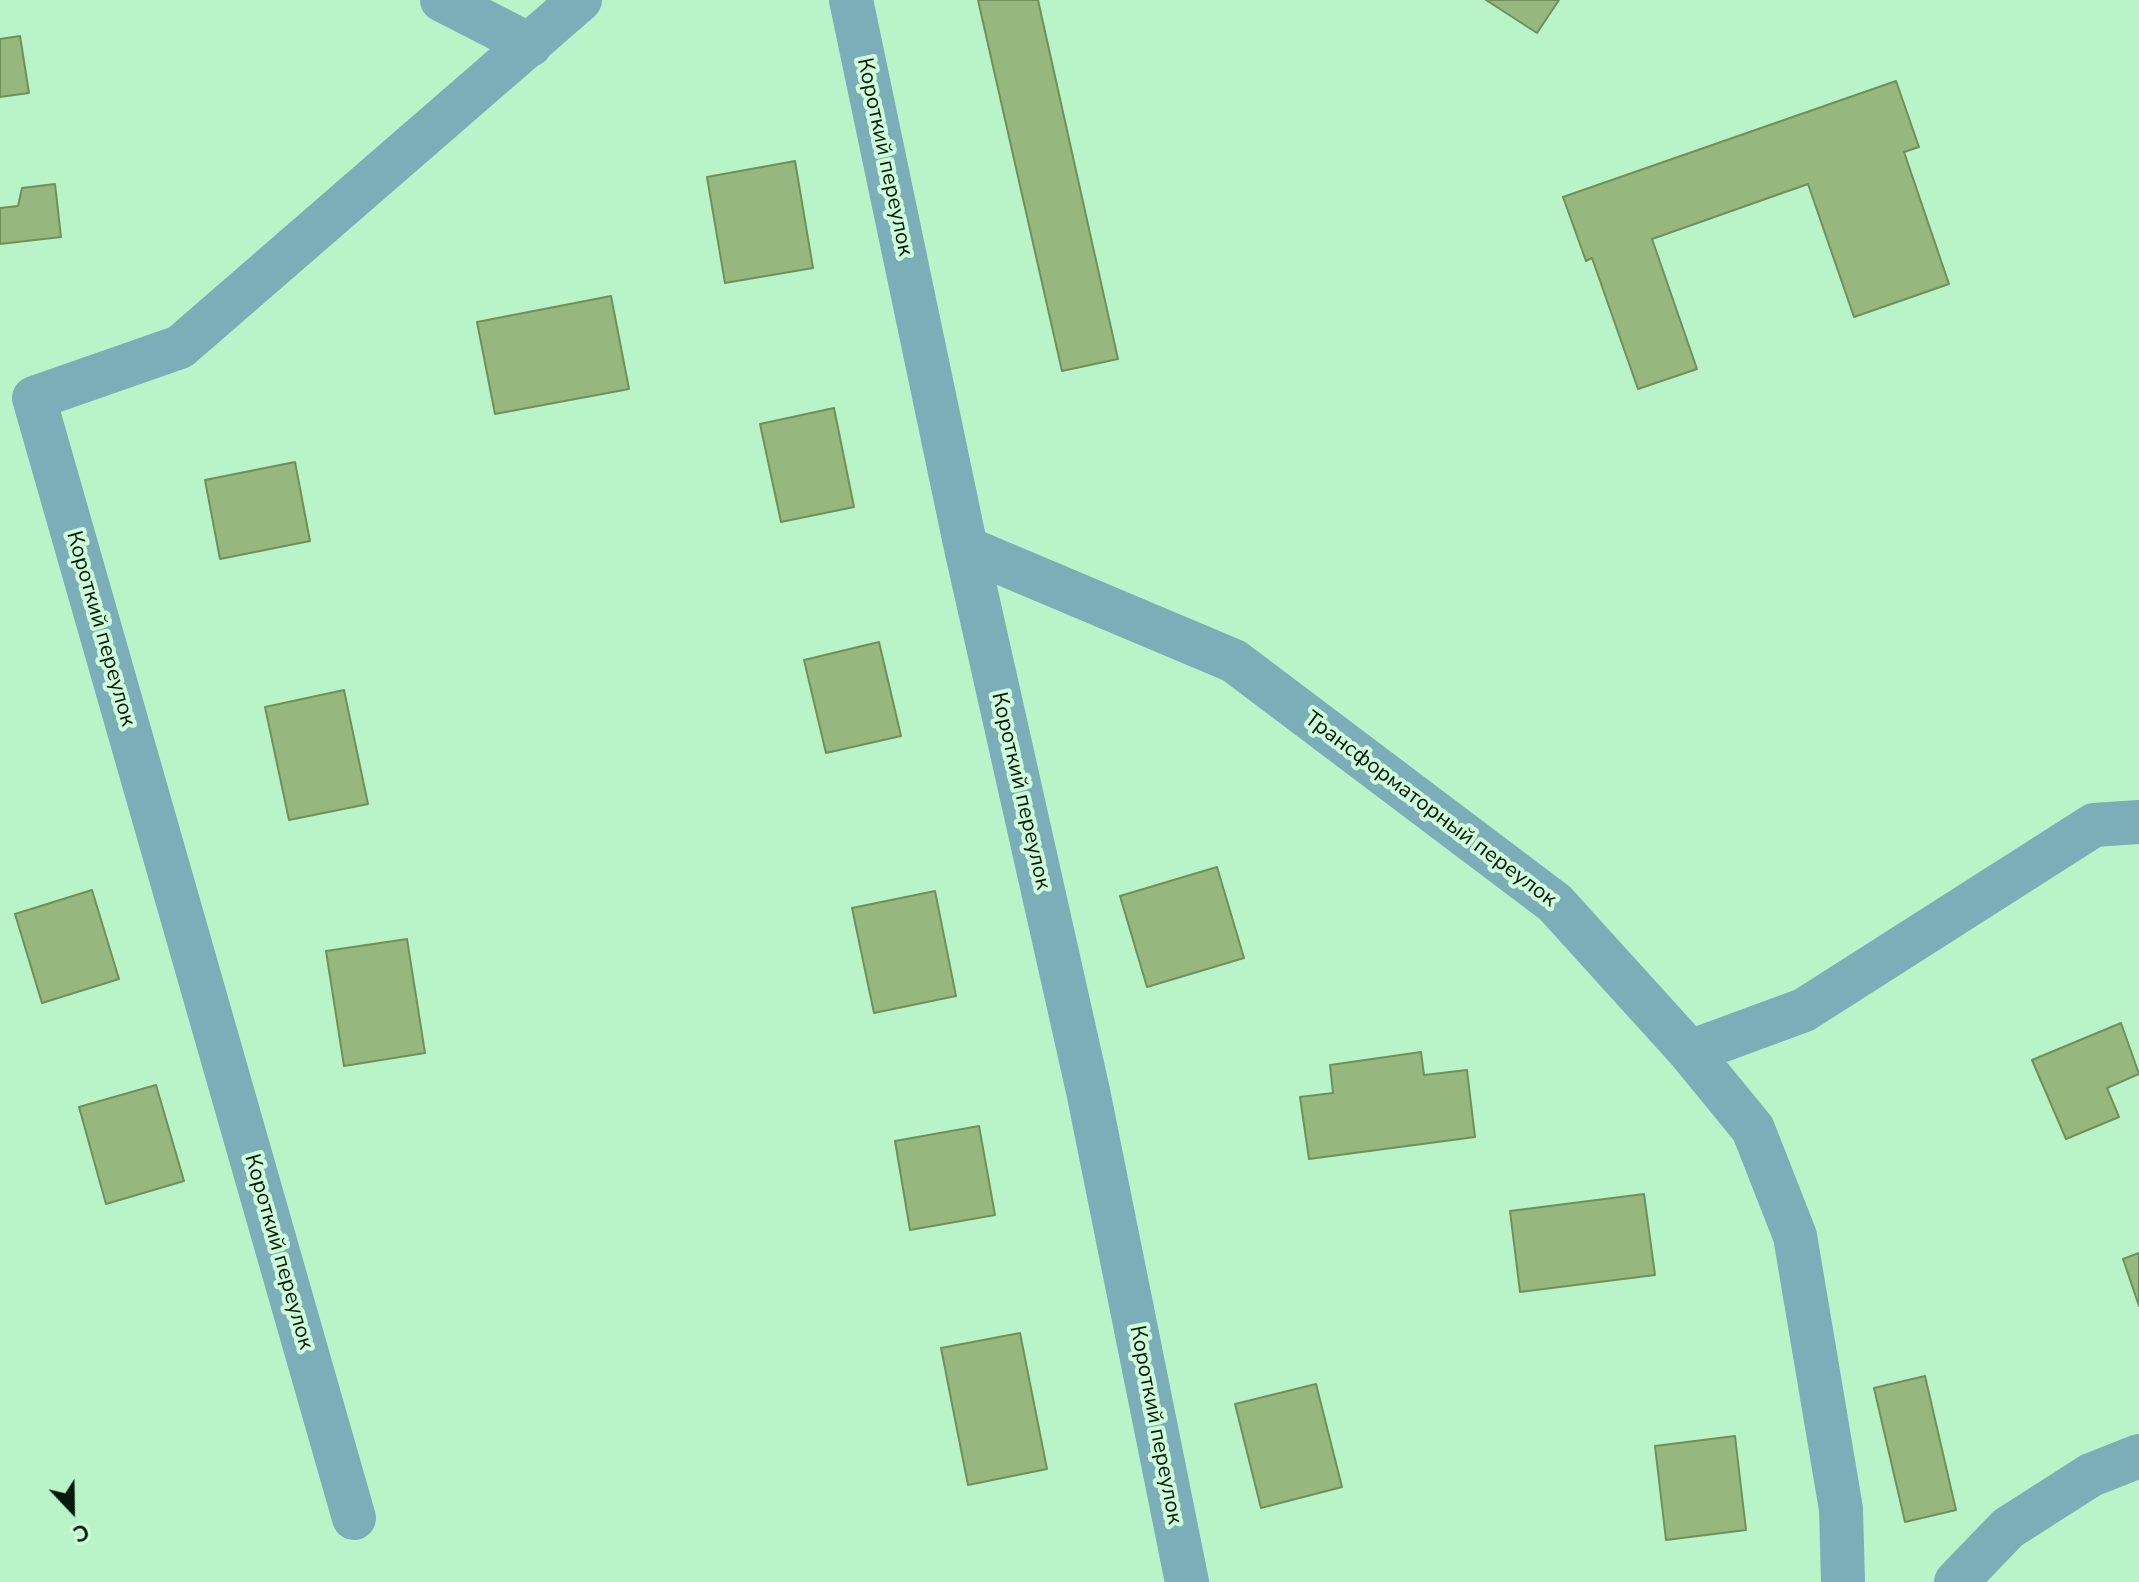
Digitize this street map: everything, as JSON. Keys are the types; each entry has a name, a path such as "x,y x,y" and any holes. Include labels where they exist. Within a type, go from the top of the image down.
{"street":[{"path":"442,0 530,45"},
{"name":"Короткий переулок","path":"354,1518 17,400 180,347 580,0"},
{"name":"Короткий переулок","path":"851,0 966,548 1088,1091 1187,1582"},
{"name":"Трансформаторный переулок","path":"966,548 1234,661 1555,903 1690,1052 1753,1129 1795,1236 1841,1509 1843,1582"},
{"path":"1690,1052 1804,1010 2094,825 2139,822"},
{"path":"1956,1582 2008,1528 2091,1475 2139,1456"}],"building":[{"path":"978,0 1038,0 1118,359 1062,371"},
{"path":"1486,0 1559,0 1537,33"},
{"path":"20,36 29,93 0,97 0,39"},
{"path":"1896,81 1919,147 1904,152 1949,284 1854,317 1808,184 1652,239 1697,369 1638,389 1592,258 1586,261 1563,197"},
{"path":"795,161 813,268 725,283 707,177"},
{"path":"55,184 61,237 0,244 0,208 18,206 22,188"},
{"path":"611,296 629,389 495,414 477,322"},
{"path":"834,408 854,507 781,522 760,424"},
{"path":"295,462 310,541 220,559 205,480"},
{"path":"879,642 901,736 826,753 804,660"},
{"path":"344,690 368,804 289,820 265,707"},
{"path":"1217,867 1244,958 1147,987 1120,896"},
{"path":"92,890 119,979 42,1003 15,914"},
{"path":"935,891 956,996 874,1013 852,908"},
{"path":"407,939 425,1053 344,1066 326,951"},
{"path":"2121,1023 2139,1074 2107,1088 2119,1117 2066,1139 2032,1060"},
{"path":"1421,1052 1424,1075 1467,1070 1475,1137 1309,1159 1300,1097 1333,1093 1330,1065"},
{"path":"156,1085 184,1181 106,1204 79,1107"},
{"path":"979,1126 995,1215 910,1230 895,1141"},
{"path":"1644,1194 1655,1275 1520,1292 1510,1211"},
{"path":"2139,1253 2139,1306 2123,1259"},
{"path":"1020,1333 1047,1469 968,1485 941,1348"},
{"path":"1925,1376 1956,1510 1905,1522 1874,1388"},
{"path":"1316,1384 1342,1487 1261,1508 1235,1404"},
{"path":"1735,1436 1746,1530 1666,1540 1655,1446"}]}
